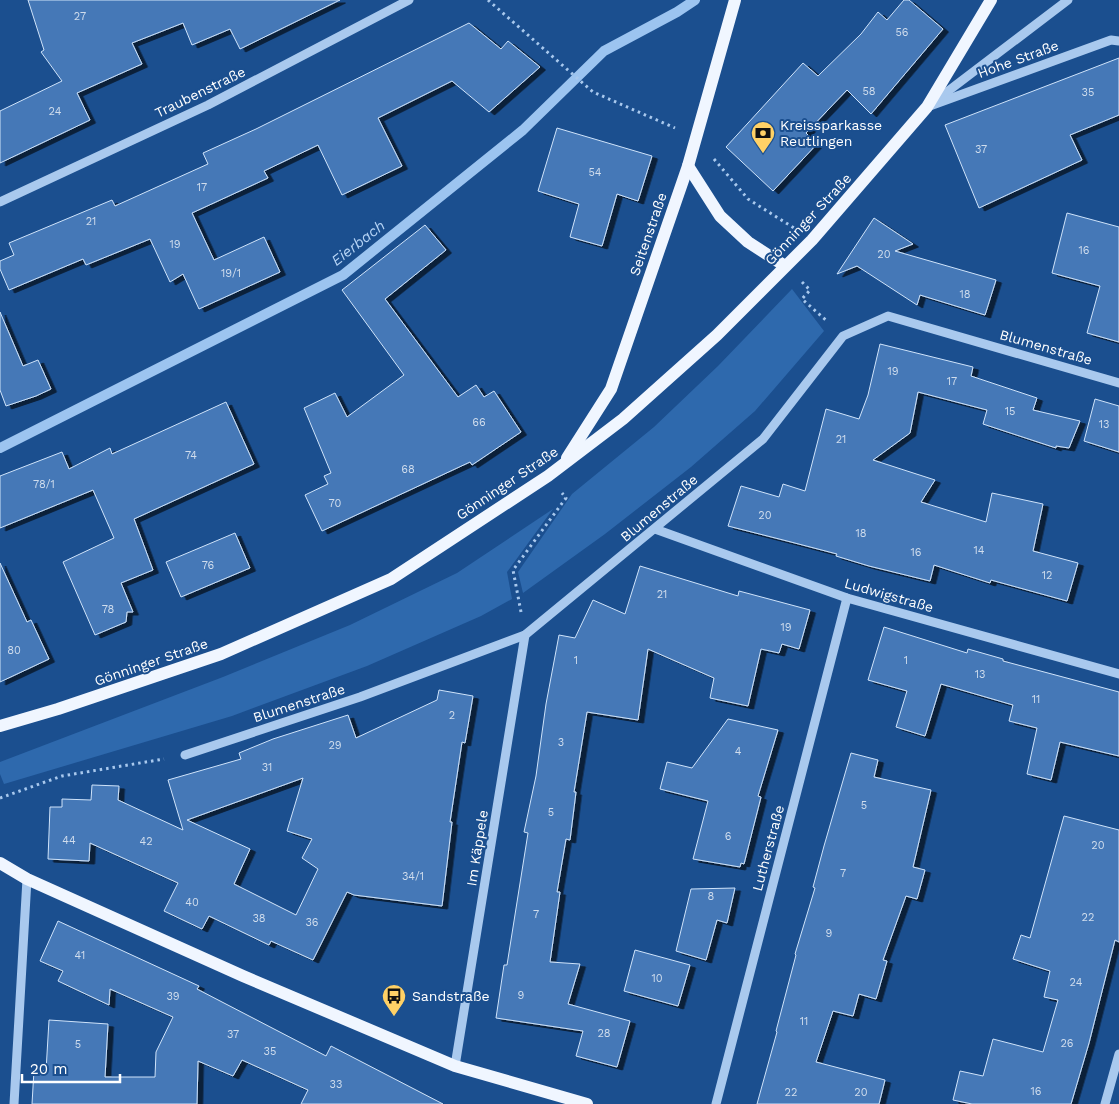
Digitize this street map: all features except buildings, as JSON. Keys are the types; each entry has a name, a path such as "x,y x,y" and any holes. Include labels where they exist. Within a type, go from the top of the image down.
{"main road":[{"name":"Seitenstraße","path":"561,466 611,389 697,138 735,0"},
{"name":"Gönninger Straße","path":"0,726 58,709 221,654 391,578 561,466 623,419 717,335 812,240 927,107 991,0"},
{"path":"688,166 720,216 748,242 785,266"},
{"path":"0,863 28,879 242,976 455,1066 587,1104"}],"street":[{"name":"Traubenstraße","path":"0,202 208,105 409,0"},
{"name":"Gönninger Straße","path":"927,107 1068,0"},
{"name":"Hohe Straße","path":"927,107 1110,40 1119,41"},
{"name":"Blumenstraße","path":"185,755 360,697 525,635 764,439 843,336 888,316 1119,382"},
{"name":"Ludwigstraße","path":"655,529 847,598 1119,674"},
{"name":"Lutherstraße","path":"716,1104 847,598"},
{"name":"Im Käppele","path":"455,1066 525,635"},
{"path":"14,1104 28,879"},
{"path":"1105,1104 1119,1054"}],"path":[{"path":"488,0 593,92 697,138 748,199 812,240"},
{"path":"799,280 810,290 802,299 830,325"},
{"path":"525,635 513,570 566,498"},
{"path":"0,798 62,776 185,755"}],"shaded area":[{"path":"792,289 824,331 755,411 691,467 605,534 523,593 518,572 572,494 654,427 718,366"},
{"path":"553,509 507,572 512,599 481,616 367,666 232,716 4,784 0,774 0,762 223,677 350,625 457,573"}],"waterway":[{"name":"Eierbach","path":"0,448 343,275 523,130 604,51 677,12 695,0"}],"place":[{"name":"Kreissparkasse Reutlingen","path":"763,154"},
{"name":"Sandstraße","path":"394,1017"}]}
